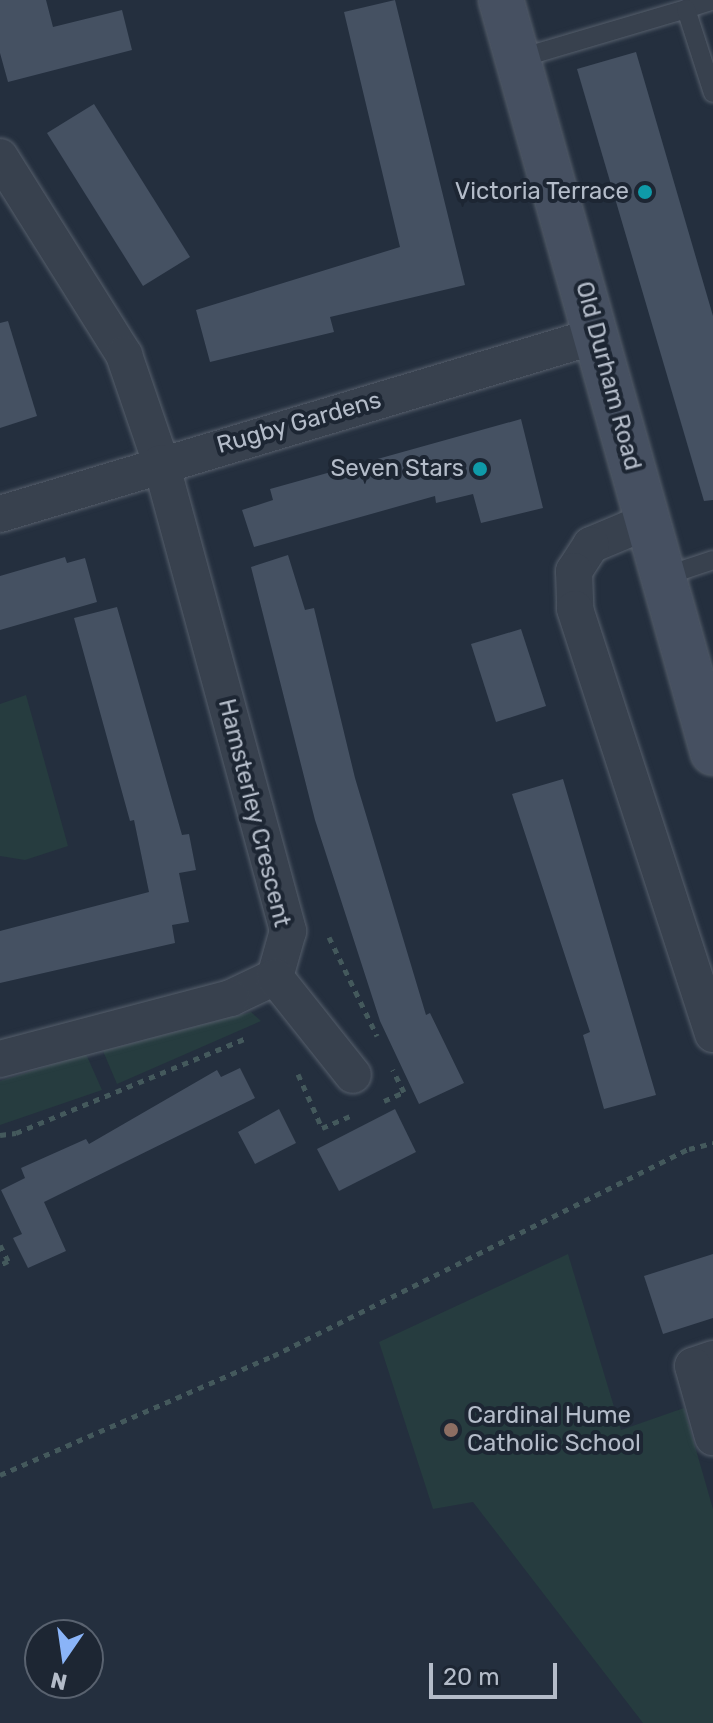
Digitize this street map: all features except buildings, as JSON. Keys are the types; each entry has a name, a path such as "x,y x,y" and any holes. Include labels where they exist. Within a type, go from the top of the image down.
{"main road":[{"name":"Old Durham Road","path":"501,0 514,60 599,335 662,577 713,753"}],"street":[{"name":"Hamsterley Crescent","path":"0,157 124,355 161,463 288,931 275,977"},
{"name":"Rugby Gardens","path":"0,514 161,463 599,335"},
{"path":"648,521 591,545 574,571 575,609 713,1034"},
{"path":"0,1059 231,998 275,977 353,1075"},
{"path":"713,1359 693,1366 713,1437"}],"lane":[{"path":"514,60 713,0"},
{"path":"686,9 713,93"},
{"path":"662,577 713,560"}],"path":[{"path":"0,1135 16,1133 180,1066 301,1010"},
{"path":"0,1475 273,1356 689,1149 713,1143"},
{"path":"0,1245 8,1261 0,1265"}],"green space":[{"path":"26,695 68,846 25,860 0,856 0,704"},
{"path":"251,1012 261,1021 117,1084 103,1051"},
{"path":"86,1054 102,1090 0,1125 0,1081"},
{"path":"568,1254 621,1430 684,1408 713,1509 713,1723 643,1723 473,1502 433,1509 379,1342"}],"place":[{"name":"Victoria Terrace","path":"645,192"},
{"name":"Seven Stars","path":"480,469"},
{"name":"Cardinal Hume Catholic School","path":"451,1430"}]}
